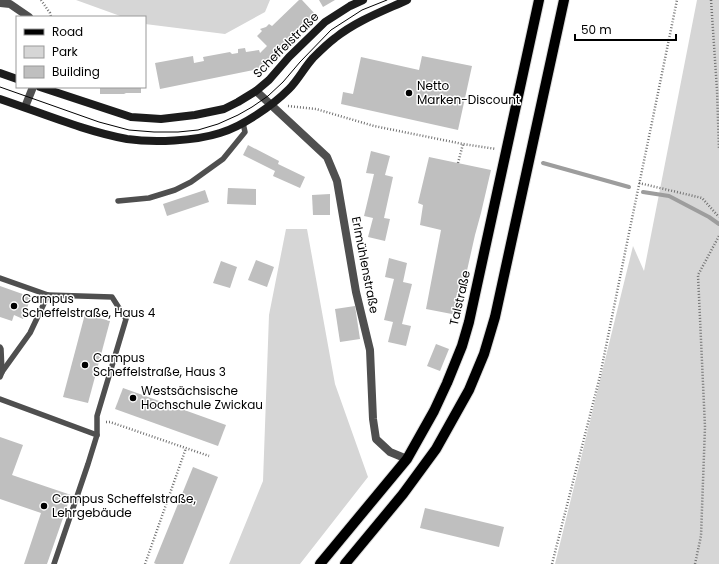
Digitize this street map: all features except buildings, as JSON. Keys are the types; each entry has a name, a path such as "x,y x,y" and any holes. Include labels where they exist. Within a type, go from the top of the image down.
{"main road":[{"name":"Talstraße","path":"320,564 406,459 434,411 462,346 469,322 539,0"},
{"path":"345,564 403,494 436,449 469,390 484,354 495,316 564,0"}],"street":[{"name":"Scheffelstraße","path":"43,88 131,117 161,119 195,115 224,109 256,91 269,80 288,58 325,22 350,6 363,0"},
{"path":"0,99 80,127 128,139 162,142 198,138 220,133 243,123 272,105 290,88 312,59 335,38 362,20 407,0"},
{"path":"0,3 10,4 28,16"},
{"path":"0,73 16,79"},
{"path":"25,107 33,88"},
{"name":"Erlmühlenstraße","path":"256,91 327,157 337,181 356,292 370,350 373,419 376,439 390,452 406,459"}],"lane":[{"path":"118,201 149,198 175,190 191,182 223,160 245,132 243,123"},
{"path":"0,278 48,295 112,297 126,319 97,416 97,435 54,564"},
{"path":"1,374 30,333 48,295"},
{"path":"0,347 1,374"},
{"path":"0,399 97,435"}],"path":[{"path":"41,0 51,16"},
{"path":"552,564 600,376 677,0"},
{"path":"711,0 718,90 719,149"},
{"path":"272,105 316,110 374,126 463,144 506,150"},
{"path":"458,163 463,144"},
{"path":"639,183 702,198 719,217"},
{"path":"695,564 701,536 705,427 698,275 719,236"},
{"path":"97,422 110,422 209,456"},
{"path":"145,564 186,448"}],"green space":[{"path":"76,0 270,0 265,12 225,34 146,24 146,16 120,16"},
{"path":"697,0 719,0 719,564 555,564 633,246 644,271"},
{"path":"286,229 307,229 335,384 368,477 300,564 229,564 263,481 269,315"}],"waterway":[{"path":"543,163 629,187"},
{"path":"643,192 669,196 709,217 719,224"}],"tram line":[{"path":"0,87 99,122 129,130 154,132 198,130 218,124 238,115 268,96 331,30 362,10 387,0"}],"place":[{"name":"Netto Marken-Discount","path":"409,93"},
{"name":"Campus Scheffelstraße, Haus 4","path":"14,306"},
{"name":"Campus Scheffelstraße, Haus 3","path":"85,365"},
{"name":"Westsächsische Hochschule Zwickau","path":"133,398"},
{"name":"Campus Scheffelstraße, Lehrgebäude","path":"44,506"}]}
